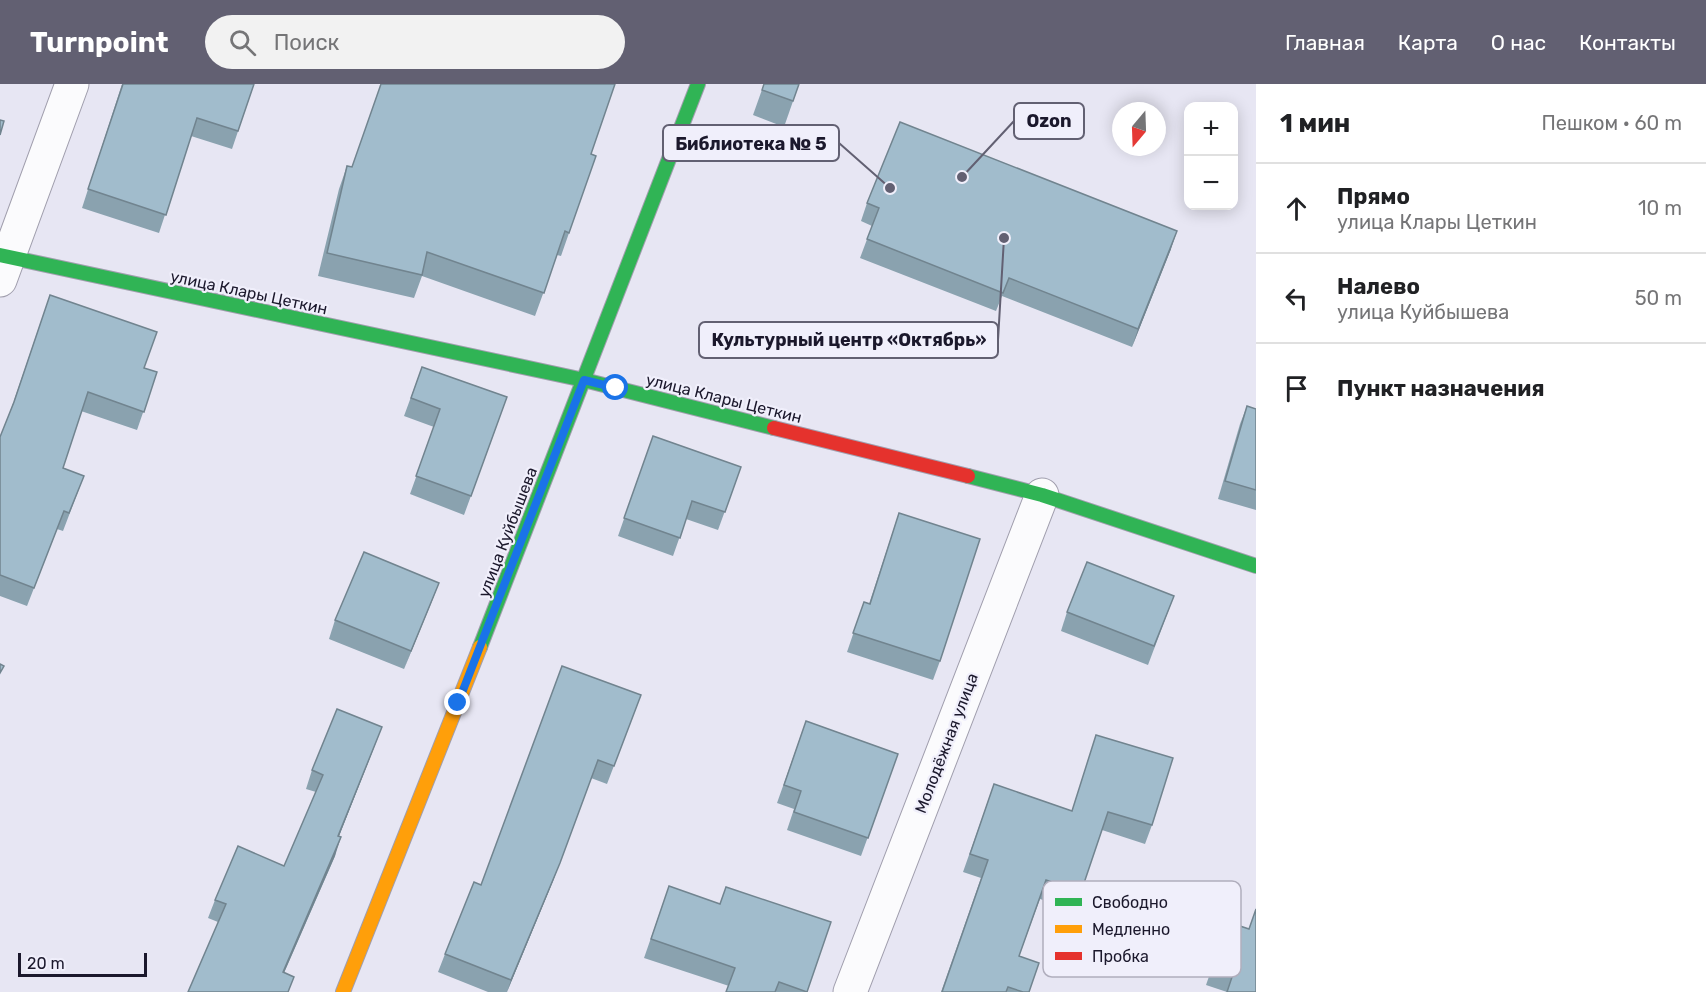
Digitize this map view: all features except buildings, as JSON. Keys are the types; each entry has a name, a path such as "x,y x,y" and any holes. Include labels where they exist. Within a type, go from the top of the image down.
{"street":[{"path":"3,264 72,84"},
{"name":"улица Куйбышева","path":"343,992 698,84"},
{"name":"улица Клары Цеткин","path":"3,264 584,380 1042,495 1256,566"},
{"name":"Молодёжная улица","path":"850,992 1042,495"}],"traffic: fast":[{"path":"480,647 698,84"},
{"path":"0,255 584,380 774,428"},
{"path":"968,476 1042,495 1256,566"}],"traffic: slow":[{"path":"343,992 480,647"}],"traffic: jam":[{"path":"774,428 968,476"}],"place":[{"name":"Ozon","path":"962,177"},
{"name":"Библиотека № 5","path":"890,188"},
{"name":"Культурный центр «Октябрь»","path":"1004,238"}],"route":[{"path":"458,703 584,380 616,388"}]}
